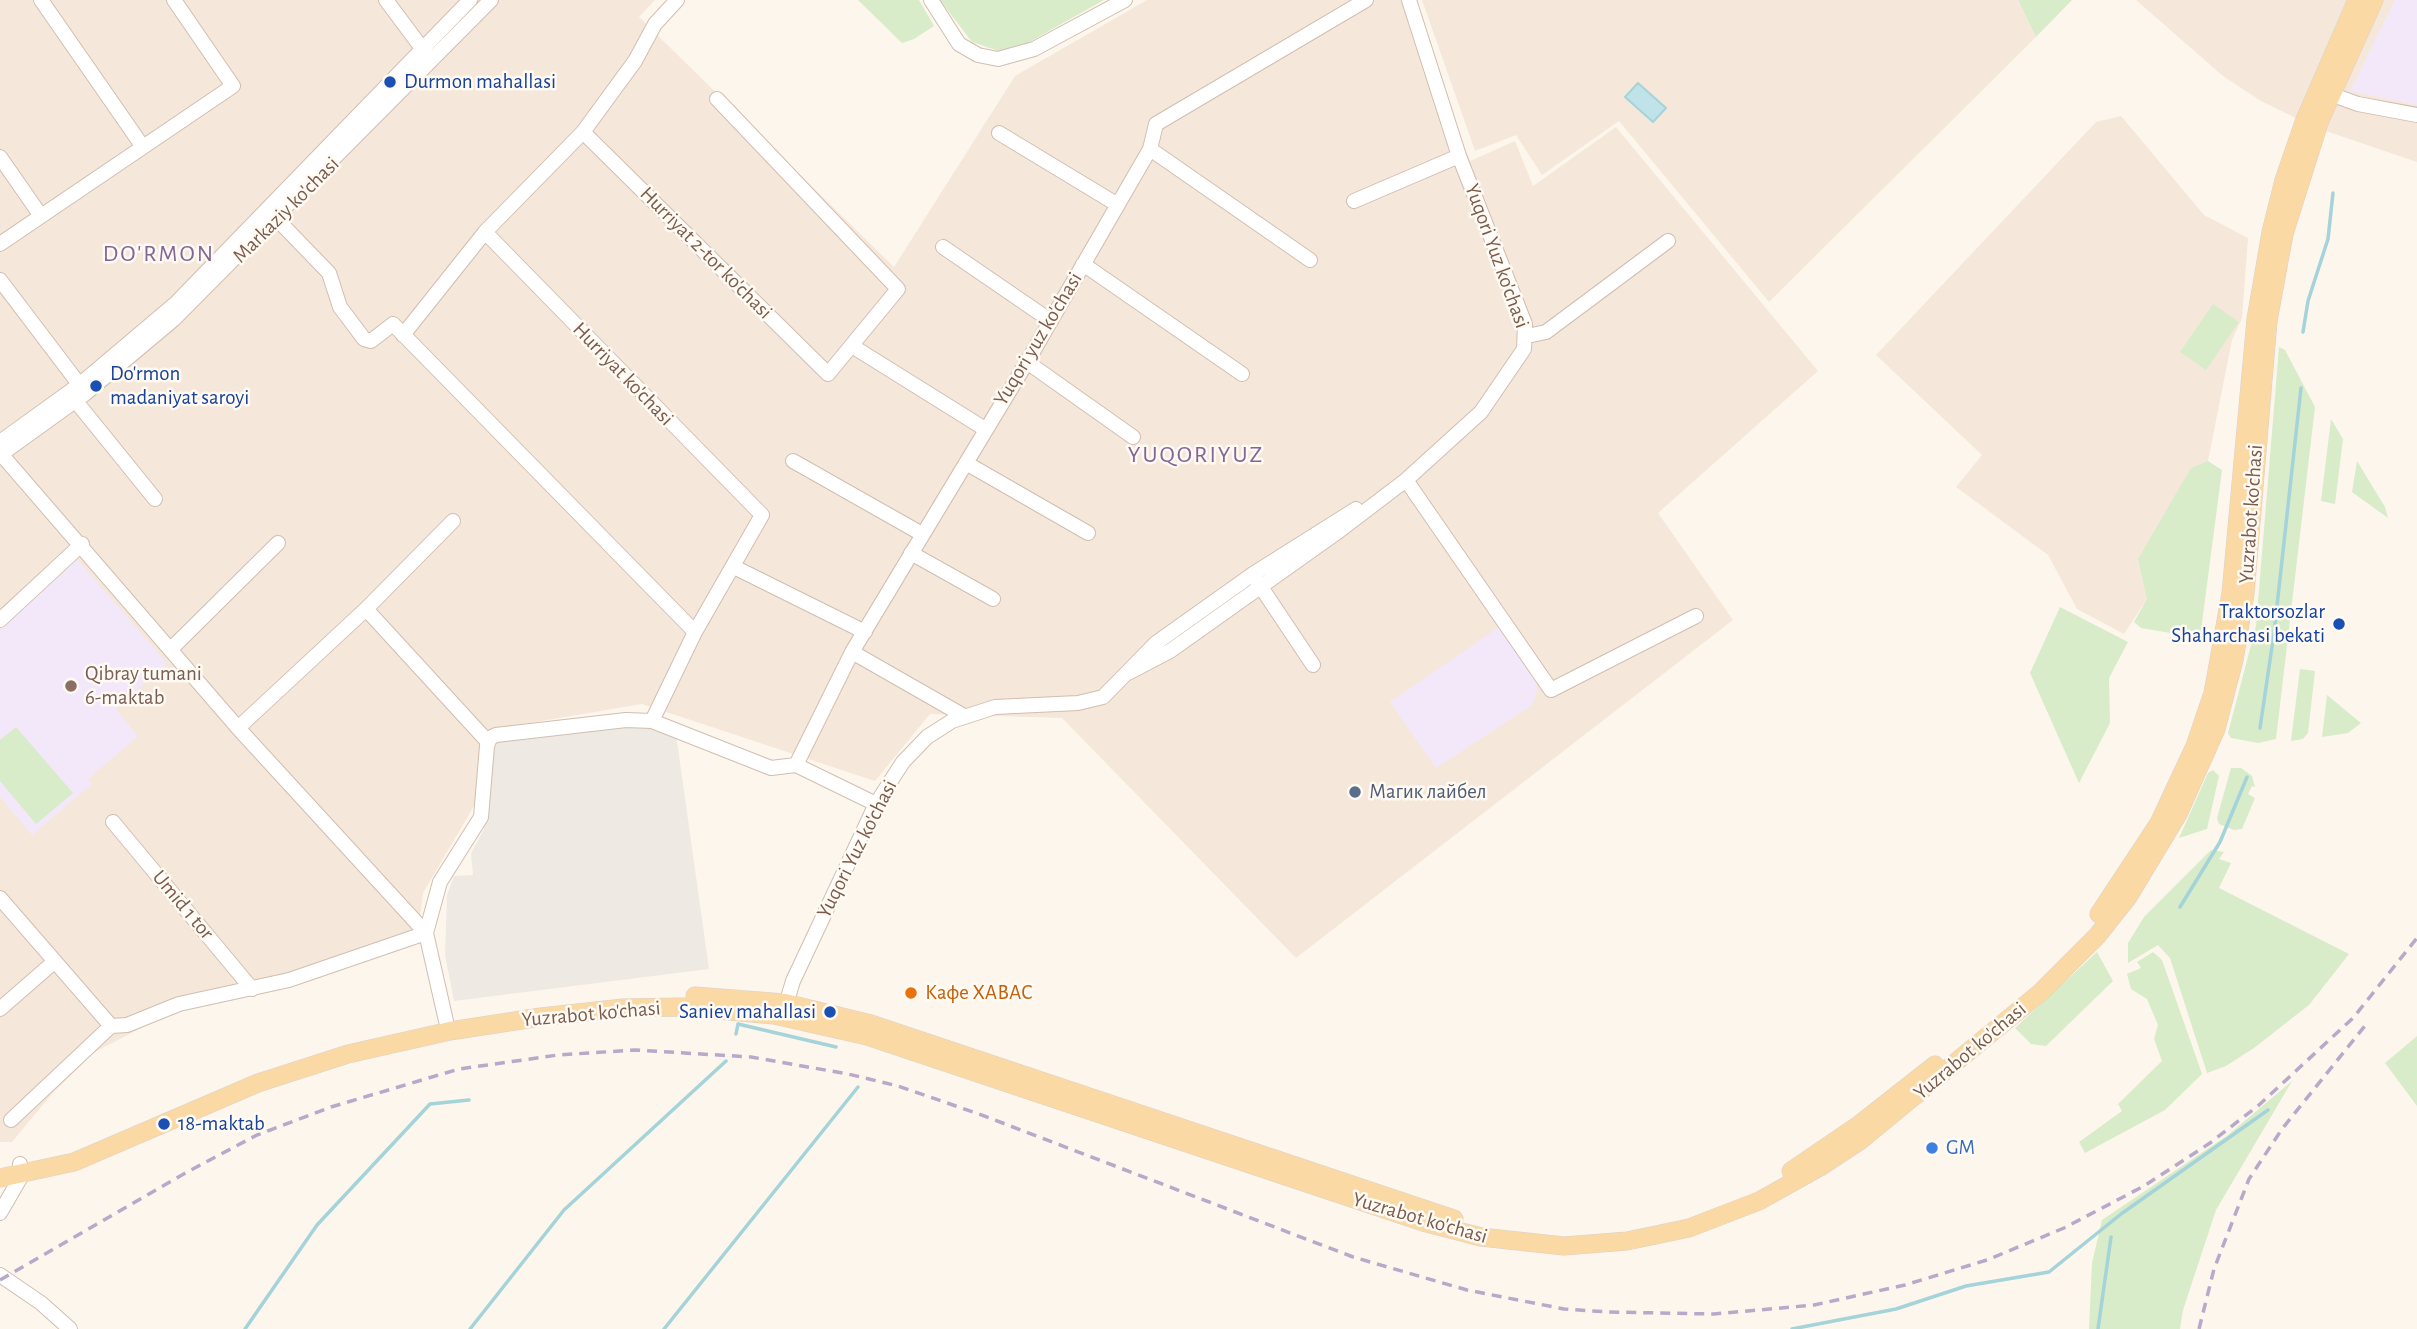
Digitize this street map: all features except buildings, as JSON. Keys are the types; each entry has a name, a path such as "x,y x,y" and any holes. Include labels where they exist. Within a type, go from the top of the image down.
{"main road":[{"name":"Yuzrabot ko'chasi","path":"0,1178 76,1149 245,1076 446,1021 587,1001 654,996 730,997 941,1054 1451,1230 1501,1241 1564,1246 1668,1234 1741,1209 1820,1167 1890,1117 2023,1008 2090,943 2133,890 2173,824 2202,749 2226,626 2271,232 2290,162 2317,89 2357,0"},
{"name":"Yuzrabot ko'chasi","path":"2262,320 2304,166 2330,94 2374,0"},
{"name":"Yuzrabot ko'chasi","path":"329,1054 450,1031 588,1011 682,1007 784,1010"},
{"name":"Yuzrabot ko'chasi","path":"0,1166 21,1170"}],"street":[{"path":"41,0 144,146"},
{"path":"0,244 233,86 174,0"},
{"path":"386,0 432,61"},
{"name":"Markaziy ko'chasi","path":"272,215 422,49 470,0"},
{"name":"Markaziy ko'chasi","path":"0,451 78,393 160,318 272,215 432,61 491,0"},
{"path":"403,335 485,232 583,132 635,61 655,24 677,0"},
{"path":"931,0 959,44 978,55 999,59 1034,49 1125,0"},
{"name":"Yuqori yuz ko'chasi","path":"796,765 852,652 967,463 1118,205 1150,149 1158,122 1366,0"},
{"name":"Yuqori Yuz ko'chasi","path":"784,1010 793,981 876,804 903,762 916,748 940,728 964,716 995,706 1078,703 1103,697 1129,673 1170,651 1340,517 1376,500 1406,480 1481,412 1520,358 1527,336 1525,324 1460,156 1409,0"},
{"path":"2330,94 2357,104 2417,115"},
{"path":"717,99 898,289 852,346 985,429"},
{"name":"Hurriyat 2-tor ko'chasi","path":"583,132 828,374 852,346"},
{"path":"999,133 1118,205"},
{"path":"1150,149 1310,260"},
{"path":"1354,201 1460,156"},
{"path":"0,157 41,216"},
{"path":"272,215 329,273 340,307 364,339 371,341 393,324 695,632"},
{"name":"Hurriyat ko'chasi","path":"485,232 762,515 734,567"},
{"path":"1527,336 1546,332 1668,241"},
{"path":"943,247 1051,321"},
{"path":"1083,264 1242,374"},
{"path":"0,280 155,499"},
{"path":"1027,362 1133,437"},
{"path":"0,451 238,728 426,933"},
{"path":"793,461 922,534"},
{"path":"967,463 1088,533"},
{"path":"1406,480 1551,691 1696,616"},
{"path":"238,728 366,609 453,521"},
{"path":"172,648 278,542"},
{"path":"0,620 82,544"},
{"path":"911,553 993,599"},
{"path":"652,721 695,632 734,567 864,632"},
{"path":"1257,580 1313,665"},
{"path":"366,609 488,742"},
{"path":"852,652 964,716"},
{"path":"446,1021 426,933 440,882 481,817 488,742 496,735 626,720 652,721 771,768 796,765 876,804"},
{"name":"Umid 1 tor","path":"113,822 252,989"},
{"path":"0,898 111,1026"},
{"path":"11,1120 111,1026 127,1024 179,1004 289,980 426,933"},
{"path":"0,1009 55,961"},
{"path":"0,1213 21,1170"},
{"path":"0,1275 6,1288 41,1303 70,1329"}],"shaded area":[{"name":"DO'RMON","path":"0,0 655,0 639,17 894,267 1015,76 1147,0 1406,0 1470,161 1515,141 1533,186 1616,127 1818,371 1658,513 1733,620 1296,958 1062,718 930,714 875,781 642,704 482,731 478,799 423,893 417,941 168,1014 93,1053 51,1095 12,1142 0,1142"},
{"path":"1422,0 2018,0 2036,37 1769,302 1619,121 1542,175 1516,135 1475,151"},
{"path":"2136,0 2357,0 2304,122 2261,101 2223,76"},
{"path":"2374,0 2417,0 2417,162 2317,128"},
{"path":"2395,0 2417,0 2417,105 2350,91"},
{"path":"2121,116 2204,215 2248,238 2242,318 2232,340 2208,461 2196,496 2147,599 2124,634 2077,609 2048,555 1956,487 1982,455 1876,355 2096,122"},
{"name":"Qibray tumani 6-maktab","path":"77,559 167,663 116,709 138,736 88,779 92,784 32,835 0,797 0,630"},
{"path":"1499,627 1536,681 1537,691 1532,705 1436,768 1390,702"},
{"path":"630,724 676,734 709,969 454,1001 445,955 447,895 454,876 473,875 471,853 484,829 491,752 498,742"}],"green space":[{"path":"858,0 919,0 934,26 902,43"},
{"path":"940,0 1104,0 1024,45 999,51 972,42"},
{"path":"2018,0 2072,0 2036,37"},
{"path":"2213,304 2239,322 2206,370 2180,352"},
{"path":"2279,347 2285,350 2315,407 2276,739 2258,743 2231,738 2228,733 2256,626"},
{"path":"2331,419 2343,439 2335,504 2321,501"},
{"path":"2208,461 2222,470 2200,638 2141,628 2134,622 2147,599 2138,559 2191,468"},
{"path":"2357,461 2385,507 2388,518 2352,492"},
{"path":"2060,607 2128,642 2109,678 2110,723 2079,783 2030,673"},
{"path":"2300,669 2315,671 2308,733 2303,739 2291,741"},
{"path":"2327,695 2361,723 2348,733 2322,737"},
{"path":"16,727 73,793 36,824 0,781 0,740"},
{"path":"2231,768 2241,768 2252,776 2255,787 2252,786 2248,794 2255,798 2242,829 2234,830 2219,824 2217,818"},
{"path":"2213,770 2219,776 2207,829 2179,838 2208,773"},
{"path":"2211,850 2224,852 2219,859 2231,863 2219,888 2349,954 2309,1005 2254,1048 2226,1066 2207,1073 2170,958 2158,945 2128,963 2128,943 2144,917"},
{"path":"2097,952 2113,981 2046,1046 2031,1044 2015,1028"},
{"path":"2153,952 2162,960 2202,1074 2165,1110 2085,1153 2079,1142 2122,1111 2118,1104 2162,1061 2154,1039 2158,1025 2147,999 2131,989 2127,974 2141,968 2137,962"},
{"path":"2417,1036 2417,1106 2385,1063"},
{"path":"2292,1081 2216,1210 2183,1310 2180,1329 2089,1329 2092,1263 2102,1220 2228,1135"}],"water":[{"path":"1638,83 1666,108 1653,122 1625,97"}],"waterway":[{"path":"2303,332 2308,301 2328,239 2333,193"},
{"path":"2260,728 2274,633 2301,388"},
{"path":"2180,907 2220,842 2247,777"},
{"path":"736,1034 738,1024 836,1047"},
{"path":"470,1329 564,1210 726,1061"},
{"path":"664,1329 858,1087"},
{"path":"245,1329 317,1225 430,1104 469,1100"},
{"path":"1792,1329 1896,1309 1966,1286 2049,1272 2121,1214 2268,1110"},
{"path":"2098,1329 2111,1237"}],"railway":[{"path":"0,1280 257,1135 331,1107 459,1069 558,1055 635,1050 751,1057 898,1086 979,1114 1353,1257 1467,1290 1564,1309 1608,1312 1714,1314 1814,1305 1905,1285 1987,1260 2064,1228 2144,1186 2210,1143 2259,1105 2353,1018 2417,938"},
{"path":"2199,1329 2214,1269 2249,1179 2282,1129 2368,1022"}],"place":[{"name":"Durmon mahallasi","path":"390,82"},
{"name":"Do'rmon madaniyat saroyi","path":"96,386"},
{"name":"Traktorsozlar Shaharchasi bekati","path":"2339,624"},
{"name":"Qibray tumani 6-maktab","path":"71,686"},
{"name":"Магик лайбел","path":"1355,792"},
{"name":"Кафе ХАВАС","path":"911,993"},
{"name":"Saniev mahallasi","path":"830,1012"},
{"name":"18-maktab","path":"164,1124"},
{"name":"GM","path":"1932,1148"}],"district":[{"name":"DO'RMON","path":"159,254"},
{"name":"YUQORIYUZ","path":"1196,455"}]}
